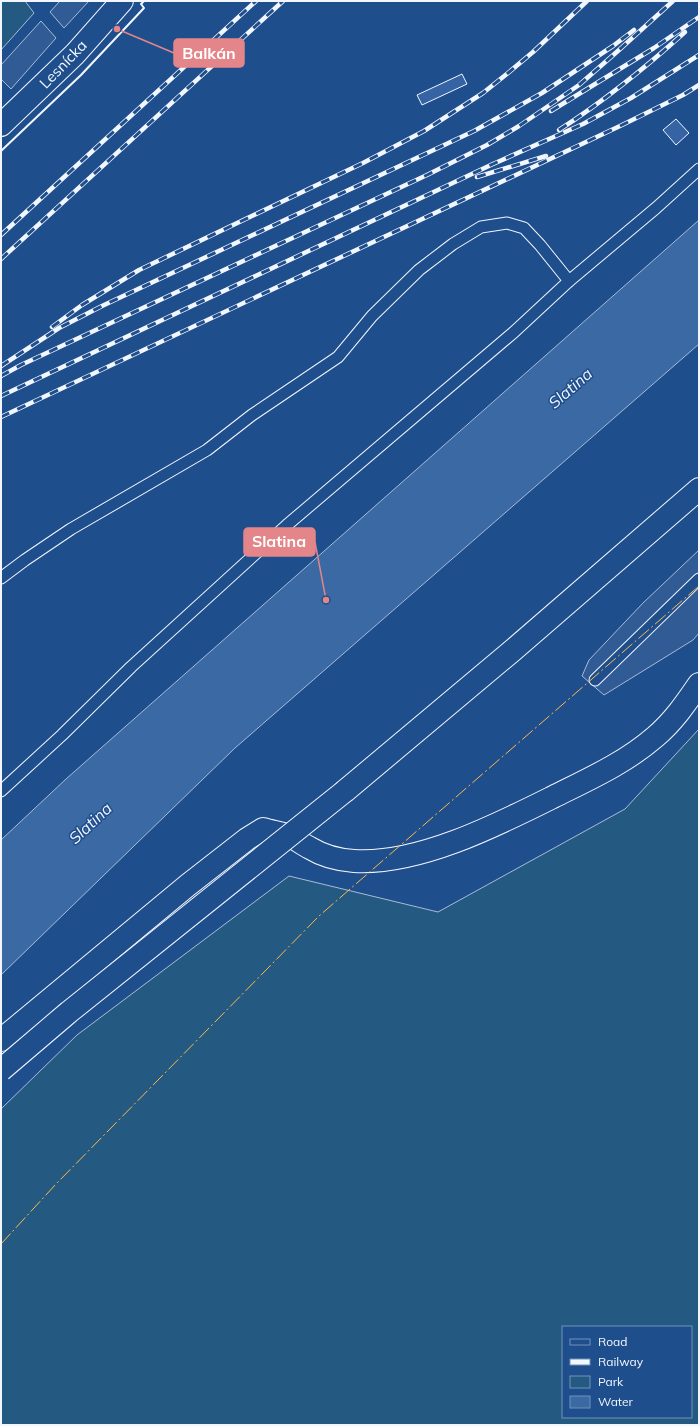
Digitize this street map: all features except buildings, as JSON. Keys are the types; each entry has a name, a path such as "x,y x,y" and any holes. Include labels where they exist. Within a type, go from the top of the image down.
{"street":[{"name":"Lesnícka","path":"1,125 75,54 122,1"},
{"path":"1,1070 69,1012 345,791 512,651 699,489"},
{"path":"1,1040 188,884 246,839 263,829 291,837 312,850 332,858 353,861 377,861 408,856 438,847 514,816 597,776 629,757 656,736 672,720 699,684"}],"lane":[{"path":"1,791 62,735 131,667 276,535 514,332 569,281 656,208 699,168"},
{"path":"1,578 71,529 207,450 252,416 338,356 372,316 419,270 453,244 481,227 507,223 524,228 569,281"},
{"path":"595,680 699,579"}],"green space":[{"path":"1,1 25,1 34,13 1,50"},
{"path":"699,729 699,1425 1,1425 1,1109 77,1035 289,876 438,912 625,809"}],"shaded area":[{"path":"60,1 89,1 64,28 50,12"},
{"path":"41,21 56,38 11,89 1,79 1,65"},
{"path":"699,550 699,633 693,640 604,695 582,676 589,660 643,603"}],"water":[{"path":"699,220 699,344 235,748 1,975 1,840 66,779"}],"railway":[{"path":"1,235 256,1"},
{"path":"1,259 283,1"},
{"path":"52,327 82,305 139,270 363,163 424,131 483,93 533,52 587,1"},
{"path":"1,376 21,365 427,175 487,145 519,126 579,85 673,1"},
{"path":"551,111 654,48 699,17"},
{"path":"1,366 59,328 102,306 474,131 542,93 613,46 634,30"},
{"path":"559,130 624,84 685,32"},
{"path":"1,396 493,164 583,124 631,98 699,55"},
{"path":"1,417 620,126 683,95 699,85"},
{"path":"477,177 546,156"}],"wall":[{"path":"1,151 81,75 144,8 141,4 144,1"}],"power":[{"path":"1,1244 56,1184 319,916 699,586"}],"place":[{"name":"Balkán","path":"117,29"},
{"name":"Slatina","path":"326,600"}]}
